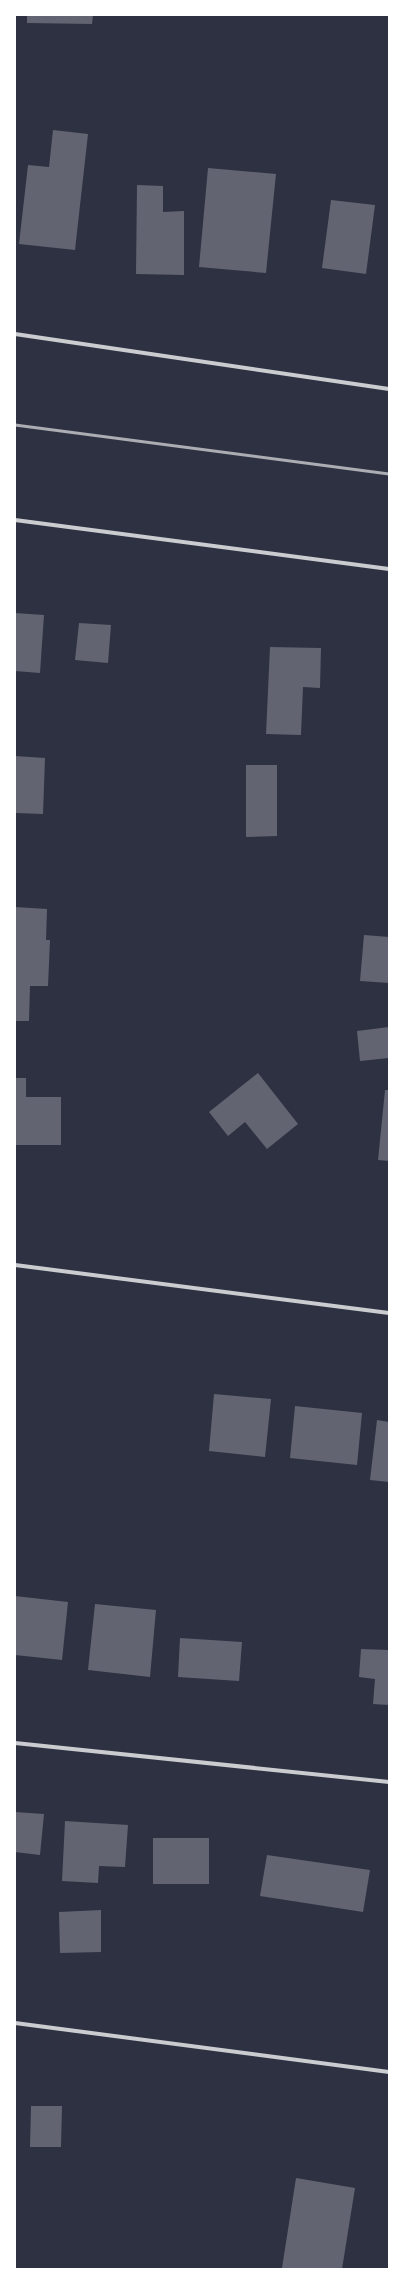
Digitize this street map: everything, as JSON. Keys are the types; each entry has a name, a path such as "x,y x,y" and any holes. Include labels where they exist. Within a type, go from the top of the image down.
{"street":[{"path":"15,334 389,389"},
{"path":"15,520 389,569"},
{"path":"15,1265 389,1313"},
{"path":"15,1743 389,1782"},
{"path":"15,2023 389,2072"}],"building":[{"path":"27,15 93,15 92,24 27,23"},
{"path":"53,130 88,134 75,250 19,244 28,165 49,167"},
{"path":"208,168 276,174 266,273 199,267"},
{"path":"137,185 163,186 163,212 184,211 184,275 136,274"},
{"path":"331,200 375,205 366,274 322,268"},
{"path":"15,613 44,615 40,673 15,671"},
{"path":"79,623 111,625 108,663 75,660"},
{"path":"270,647 321,648 320,688 303,687 301,735 266,734"},
{"path":"15,756 45,758 43,814 15,813"},
{"path":"246,765 277,765 277,836 246,837"},
{"path":"15,907 47,909 46,940 50,940 48,986 30,986 29,1021 15,1021"},
{"path":"364,935 389,937 389,983 360,981"},
{"path":"389,1027 389,1058 360,1061 357,1031"},
{"path":"258,1073 298,1124 267,1149 245,1122 228,1136 209,1112"},
{"path":"15,1078 26,1078 26,1097 61,1097 61,1145 15,1145"},
{"path":"385,1090 389,1090 389,1161 378,1160"},
{"path":"214,1394 271,1399 265,1457 209,1451"},
{"path":"295,1406 362,1413 357,1465 290,1458"},
{"path":"377,1420 389,1422 389,1482 370,1480"},
{"path":"15,1596 68,1602 62,1660 15,1655"},
{"path":"95,1604 156,1610 150,1677 88,1670"},
{"path":"180,1638 242,1642 239,1681 178,1677"},
{"path":"361,1649 389,1650 389,1705 373,1704 375,1679 359,1677"},
{"path":"15,1812 44,1814 40,1855 15,1852"},
{"path":"65,1821 128,1825 125,1867 99,1866 98,1883 62,1881"},
{"path":"153,1838 209,1838 209,1884 153,1884"},
{"path":"267,1855 370,1870 363,1912 260,1896"},
{"path":"101,1910 101,1952 60,1953 59,1912"},
{"path":"31,2106 62,2106 61,2147 30,2147"},
{"path":"296,2178 355,2188 342,2269 282,2268"}],"railway":[{"path":"15,425 389,474"}]}
